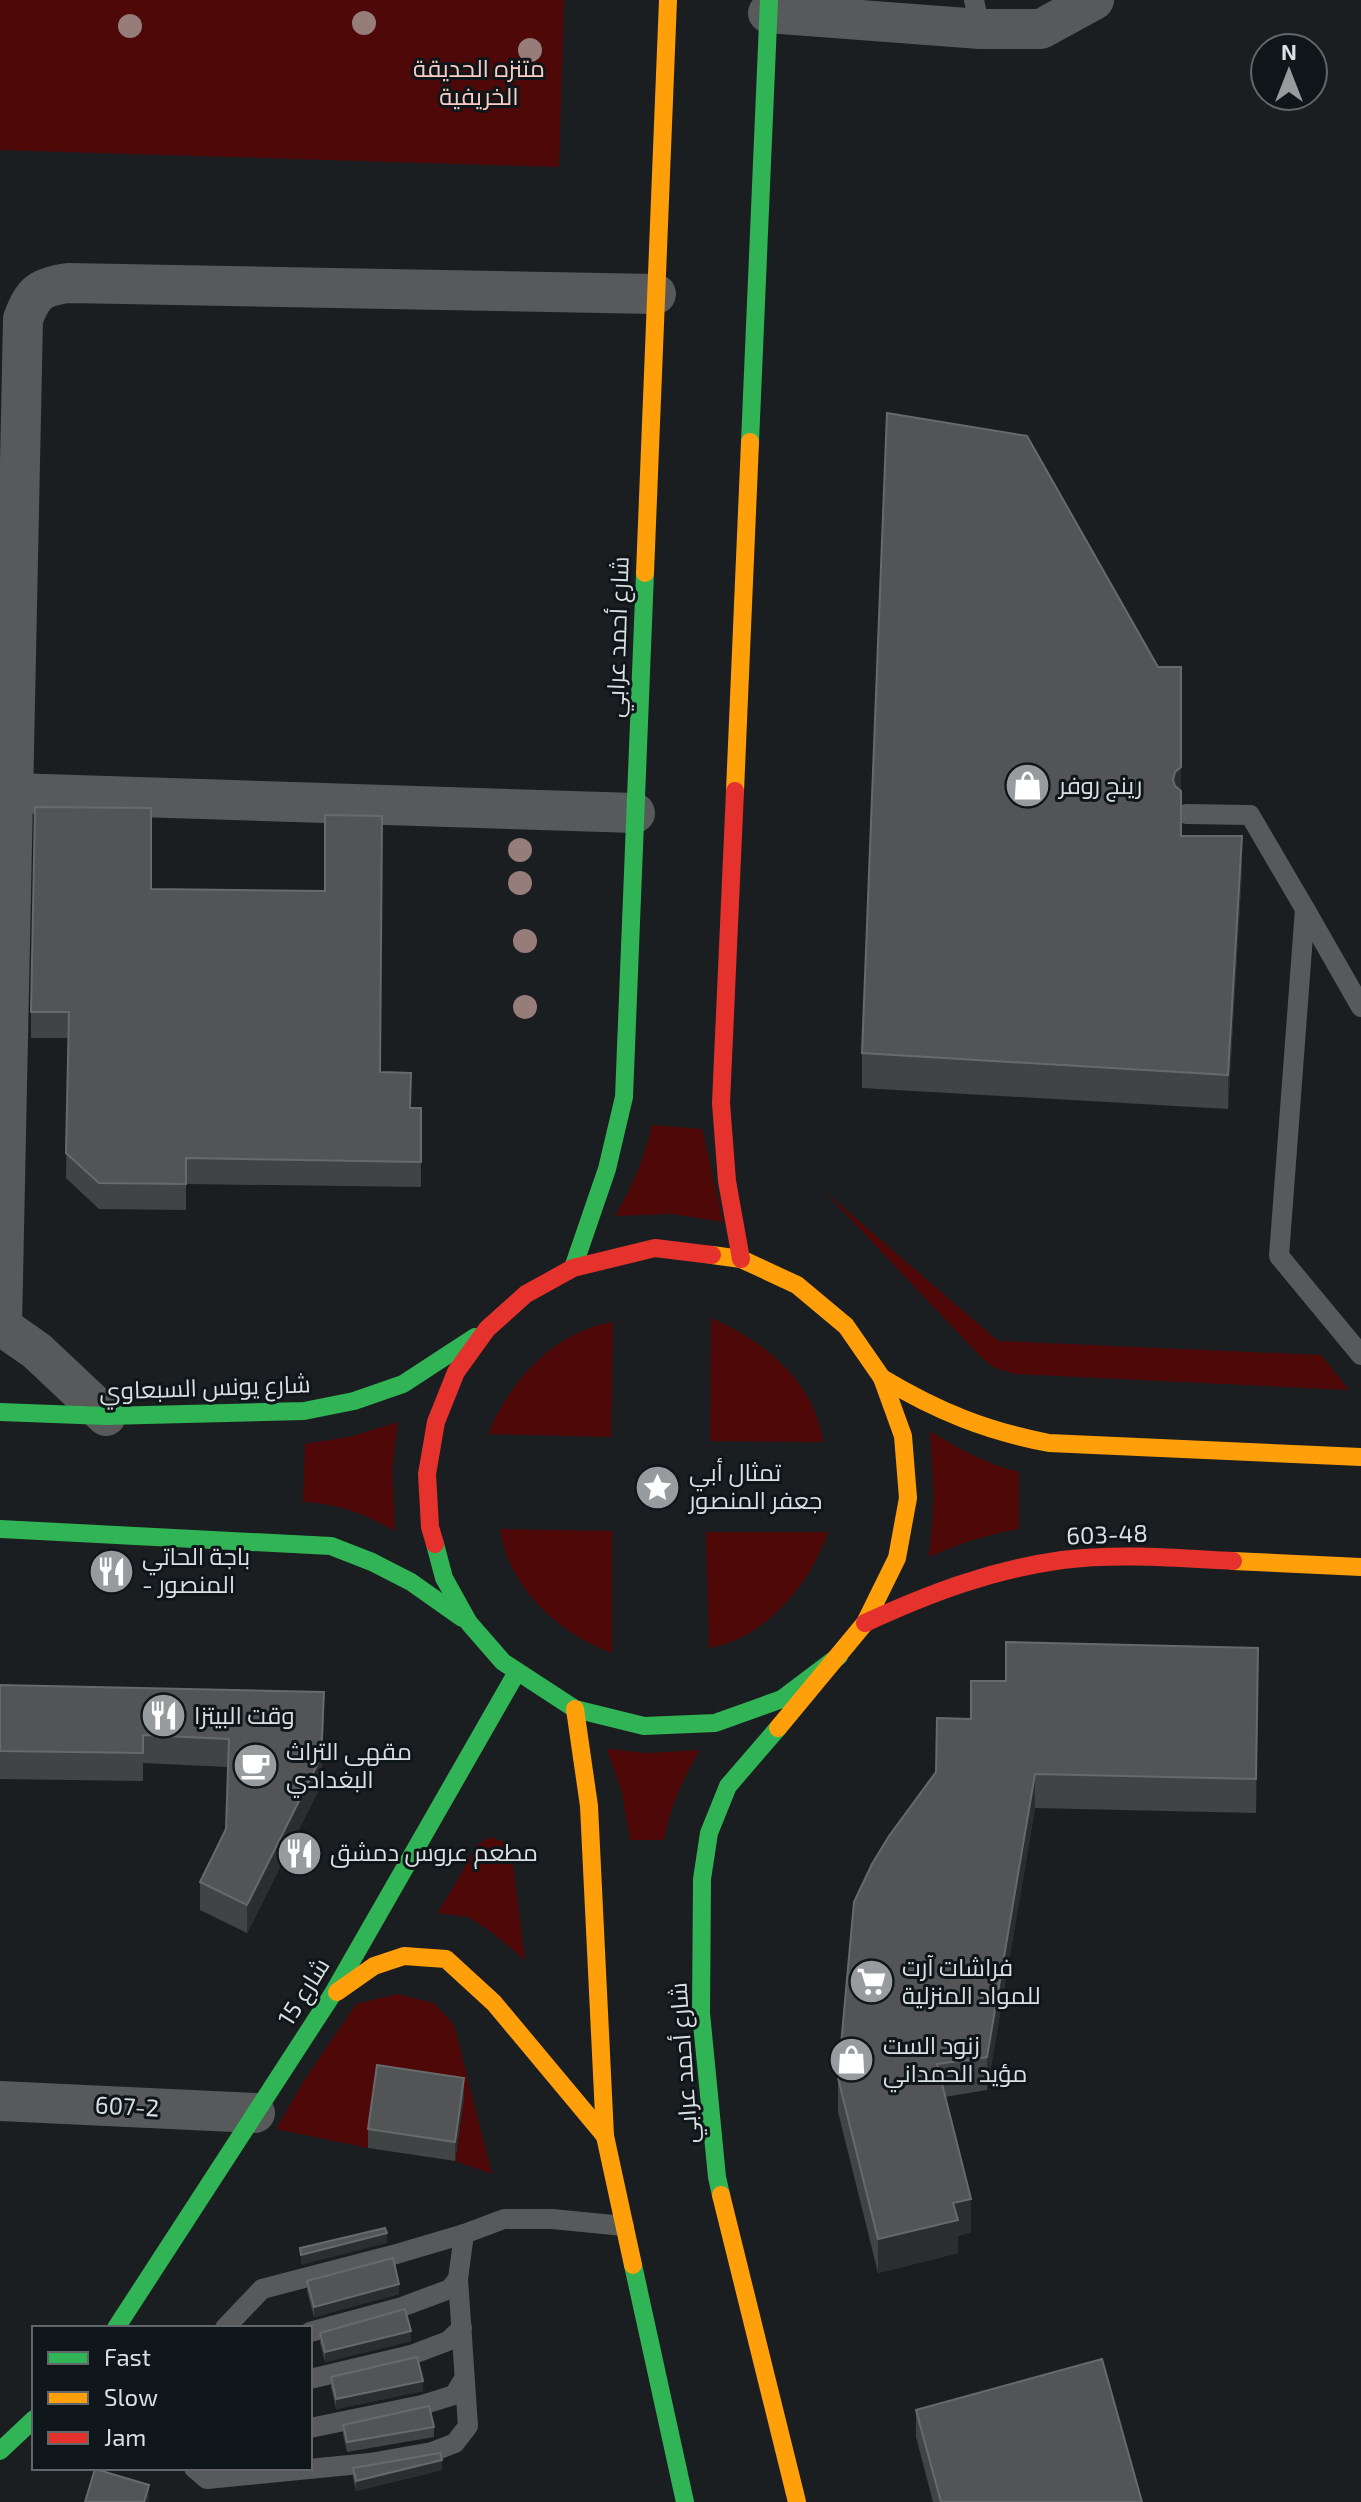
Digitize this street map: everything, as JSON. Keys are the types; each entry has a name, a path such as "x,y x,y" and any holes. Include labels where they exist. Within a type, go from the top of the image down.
{"main road":[{"name":"شارع أحمد عرابي","path":"573,1268 607,1169 624,1097 668,0"},
{"path":"741,1259 727,1181 721,1103 768,6"},
{"path":"655,1248 741,1259 797,1285 846,1326 882,1378 903,1436 908,1498 897,1558 865,1623 839,1656 782,1699 715,1723 644,1726 575,1709 503,1662 469,1623 444,1578 430,1527 427,1474 436,1422 456,1372 487,1329 526,1294 573,1268 655,1248"},
{"name":"شارع يونس السبعاوي","path":"0,1412 106,1416 304,1411 354,1401 403,1384 487,1329"},
{"path":"882,1378 961,1422 1004,1435 1049,1443 1361,1457"},
{"path":"0,1529 331,1546 411,1582 469,1623"},
{"name":"603-48","path":"865,1623 928,1594 995,1573 1063,1560 1133,1556 1361,1567"},
{"name":"شارع أحمد عرابي","path":"797,2502 717,2177 701,2013 702,1879 709,1833 728,1786 839,1656"},
{"name":"شارع 15","path":"117,2326 332,1995 517,1672"},
{"path":"575,1709 589,1806 605,2136 685,2502"},
{"path":"332,1995 374,1966 404,1956 446,1959 494,2003 605,2136"},
{"path":"0,2451 32,2421"}],"street":[{"path":"768,6 977,15 1041,29 1094,0"},
{"path":"106,1416 37,1351 1,1325 23,319 32,298 48,286 68,283 656,294"},
{"path":"13,793 635,813"},
{"name":"607-2","path":"0,2101 255,2113"}],"lane":[{"path":"1186,814 1250,815 1361,1007"},
{"path":"1305,909 1279,1256 1361,1355"},
{"path":"227,2326 262,2289 464,2234 504,2219 552,2219 624,2226"},
{"path":"312,2469 432,2452 455,2443 468,2426 458,2279 464,2234"},
{"path":"312,2331 399,2308 450,2289 458,2279"},
{"path":"312,2379 411,2355 448,2341 462,2328"},
{"path":"312,2428 422,2405 454,2395 464,2379"},
{"path":"196,2470 207,2479 299,2470"}],"green space":[{"name":"متنزه الحديقة الخريفية","path":"0,0 564,0 559,167 0,150"},
{"path":"652,1125 702,1129 723,1222 672,1214 615,1216 637,1172"},
{"path":"824,1191 998,1341 1321,1355 1349,1390 1014,1374 993,1367"},
{"path":"711,1318 749,1338 784,1366 809,1400 823,1442 710,1441"},
{"path":"613,1322 611,1437 488,1434 508,1396 536,1362 571,1336"},
{"path":"398,1422 392,1468 395,1531 351,1510 303,1502 305,1444 353,1436"},
{"path":"930,1431 973,1455 1019,1472 1019,1529 973,1540 929,1557 934,1499"},
{"path":"500,1529 612,1531 612,1653 573,1634 539,1606 513,1570"},
{"path":"706,1532 828,1532 810,1570 783,1606 749,1633 709,1648"},
{"path":"607,1749 648,1753 700,1750 678,1794 664,1840 630,1840 622,1793"},
{"path":"491,1837 504,1842 512,1858 525,1960 468,1917 438,1913 478,1844"},
{"path":"397,1994 434,2003 454,2025 492,2174 455,2161 464,2097 378,2085 368,2148 276,2129 356,2004"}],"building":[{"name":"رينج روفر","path":"887,413 1027,436 1158,667 1181,667 1181,767 1175,772 1173,780 1181,791 1181,836 1242,836 1228,1075 862,1053"},
{"path":"35,807 151,808 151,889 325,891 325,815 382,816 380,1072 411,1073 410,1108 421,1108 421,1162 186,1158 186,1184 99,1183 66,1153 69,1012 31,1012"},
{"path":"1006,1642 1258,1648 1256,1779 1035,1774 987,2057 937,2064 971,2199 953,2203 958,2220 878,2239 838,2078 854,1902 889,1836 936,1772 937,1718 971,1719 971,1681 1006,1681"},
{"path":"0,1685 324,1692 321,1757 247,1905 200,1882 226,1829 229,1739 143,1735 143,1753 0,1751"},
{"path":"377,2065 464,2078 455,2142 368,2129"},
{"path":"385,2228 387,2233 301,2255 300,2248"},
{"path":"393,2258 399,2284 314,2307 307,2281"},
{"path":"405,2309 411,2331 325,2352 320,2333"},
{"path":"417,2357 423,2381 336,2399 331,2377"},
{"path":"1102,2359 1142,2502 941,2502 916,2410"},
{"path":"429,2406 434,2427 347,2442 343,2425"},
{"path":"440,2453 442,2460 356,2481 353,2468"},
{"path":"95,2470 149,2485 144,2502 85,2502"}],"traffic: fast":[{"path":"750,442 769,0"},
{"path":"573,1268 607,1169 624,1097 645,573"},
{"path":"0,1412 106,1416 304,1411 354,1401 403,1384 475,1337"},
{"path":"0,1529 331,1546 411,1582 462,1618"},
{"path":"435,1544 444,1578 469,1623 503,1662 575,1709 644,1726 715,1723 782,1699 839,1656"},
{"path":"117,2326 332,1995 517,1672"},
{"path":"721,2195 701,2013 702,1879 709,1833 728,1786 778,1728"},
{"path":"633,2265 685,2502"},
{"path":"0,2451 32,2421"}],"traffic: slow":[{"path":"645,573 668,0"},
{"path":"735,791 750,442"},
{"path":"712,1255 741,1259 797,1285 846,1326 882,1378 903,1436 908,1498 897,1558 865,1623 778,1728"},
{"path":"882,1378 962,1418 1049,1443 1361,1457"},
{"path":"1233,1561 1361,1567"},
{"path":"575,1709 589,1806 605,2136 633,2265"},
{"path":"337,1992 374,1966 404,1956 446,1959 494,2003 605,2136"},
{"path":"721,2195 797,2502"}],"traffic: jam":[{"path":"735,791 721,1103 727,1181 741,1259"},
{"path":"435,1544 430,1527 427,1474 436,1422 456,1372 487,1329 526,1294 573,1268 655,1248 712,1255"},
{"path":"865,1623 961,1584 1036,1564 1105,1557 1233,1561"}],"place":[{"name":"رينج روفر","path":"1028,786"},
{"name":"تمثال أبي جعفر المنصور","path":"658,1487"},
{"name":"باجة الحاتي - المنصور","path":"111,1571"},
{"name":"وقت البيتزا","path":"163,1716"},
{"name":"مقهى التراث البغدادي","path":"255,1766"},
{"name":"مطعم عروس دمشق","path":"299,1853"},
{"name":"فراشات آرت للمواد المنزلية","path":"871,1982"},
{"name":"زنود الست مؤيد الحمداني","path":"852,2060"}]}
